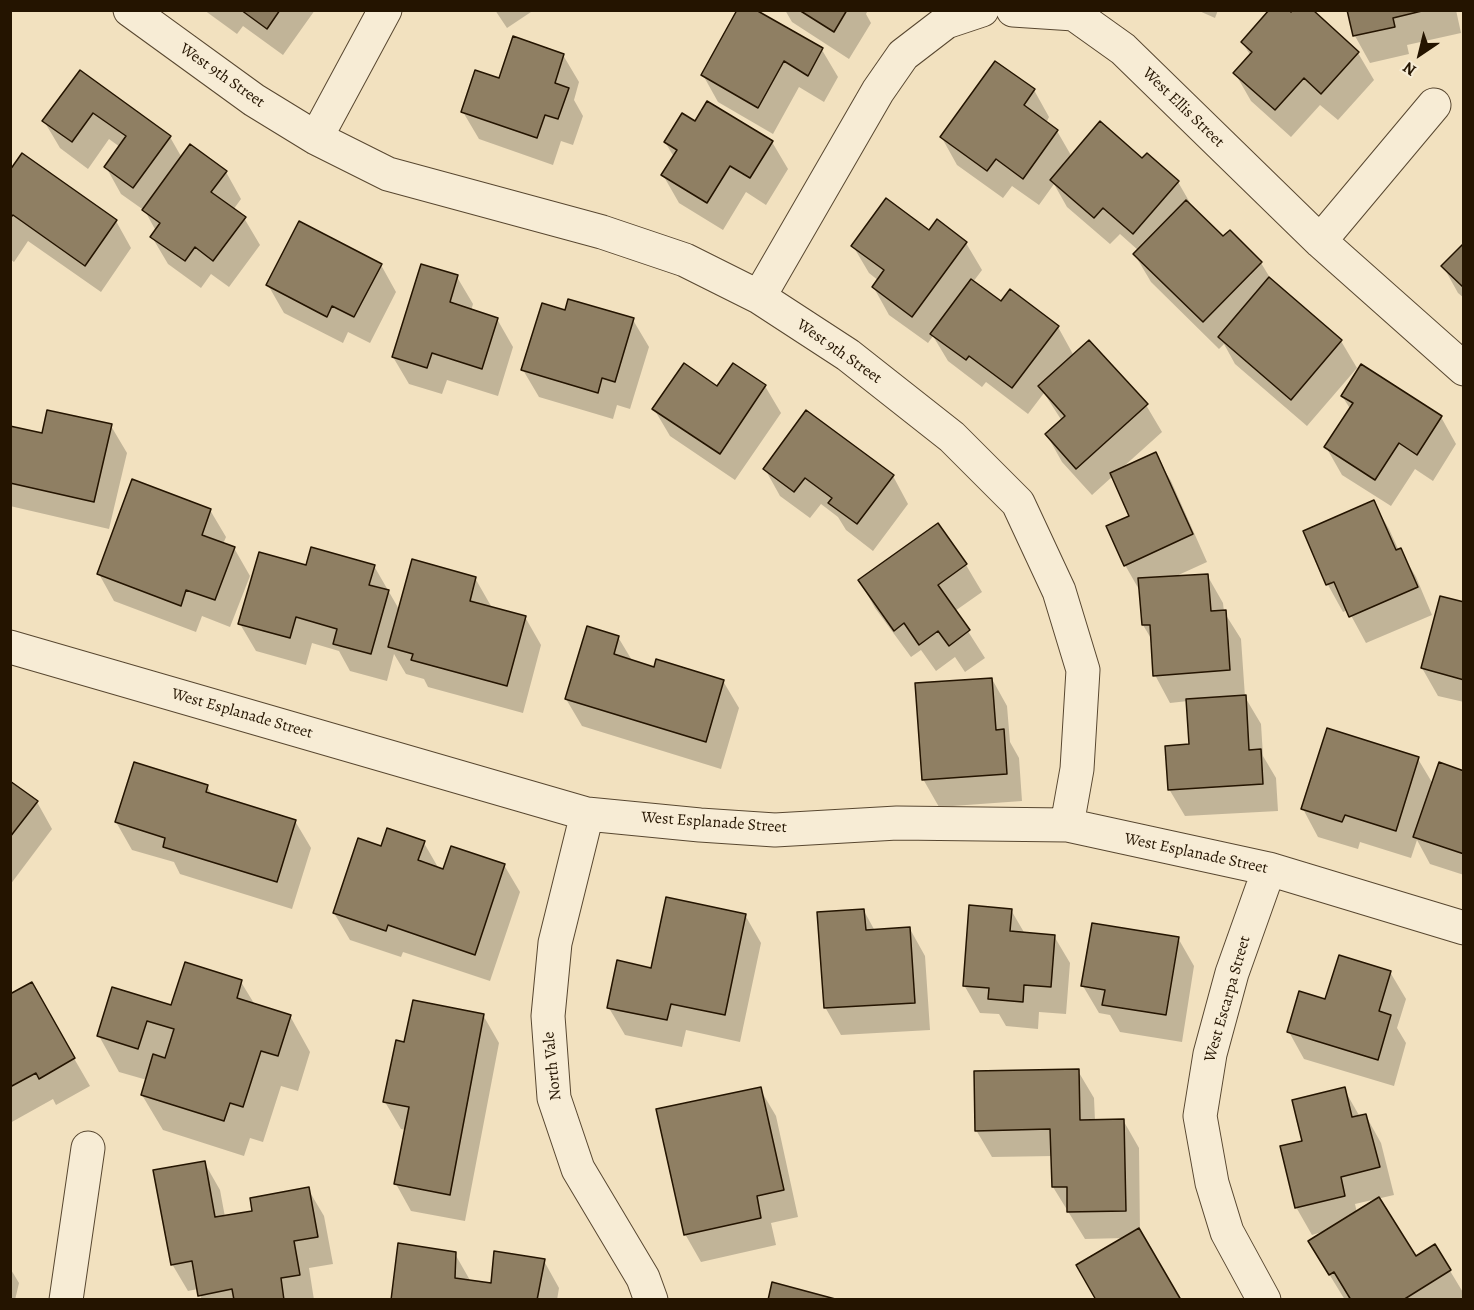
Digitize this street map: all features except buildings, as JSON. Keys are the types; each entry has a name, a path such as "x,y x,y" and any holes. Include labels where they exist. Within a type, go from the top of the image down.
{"street":[{"name":"West 9th Street","path":"130,10 254,100 316,138 388,174 602,232 685,260 759,297 848,355 944,430 1018,503 1059,591 1083,670 1077,769 1067,825"},
{"path":"316,138 386,10"},
{"path":"759,297 878,91 903,55 946,22 982,10"},
{"name":"West Ellis Street","path":"1013,10 1074,14 1123,49 1320,241 1464,369"},
{"path":"1320,241 1434,105"},
{"name":"West Esplanade Street","path":"10,647 587,814 775,830 897,823 1067,825 1269,869 1464,928"},
{"name":"North Vale","path":"587,814 555,943 548,1016 554,1098 578,1169 644,1278 651,1299"},
{"name":"West Escarpa Street","path":"1264,1299 1227,1232 1212,1183 1200,1116 1210,1054 1232,973 1269,869"},
{"path":"66,1299 88,1148"}]}
